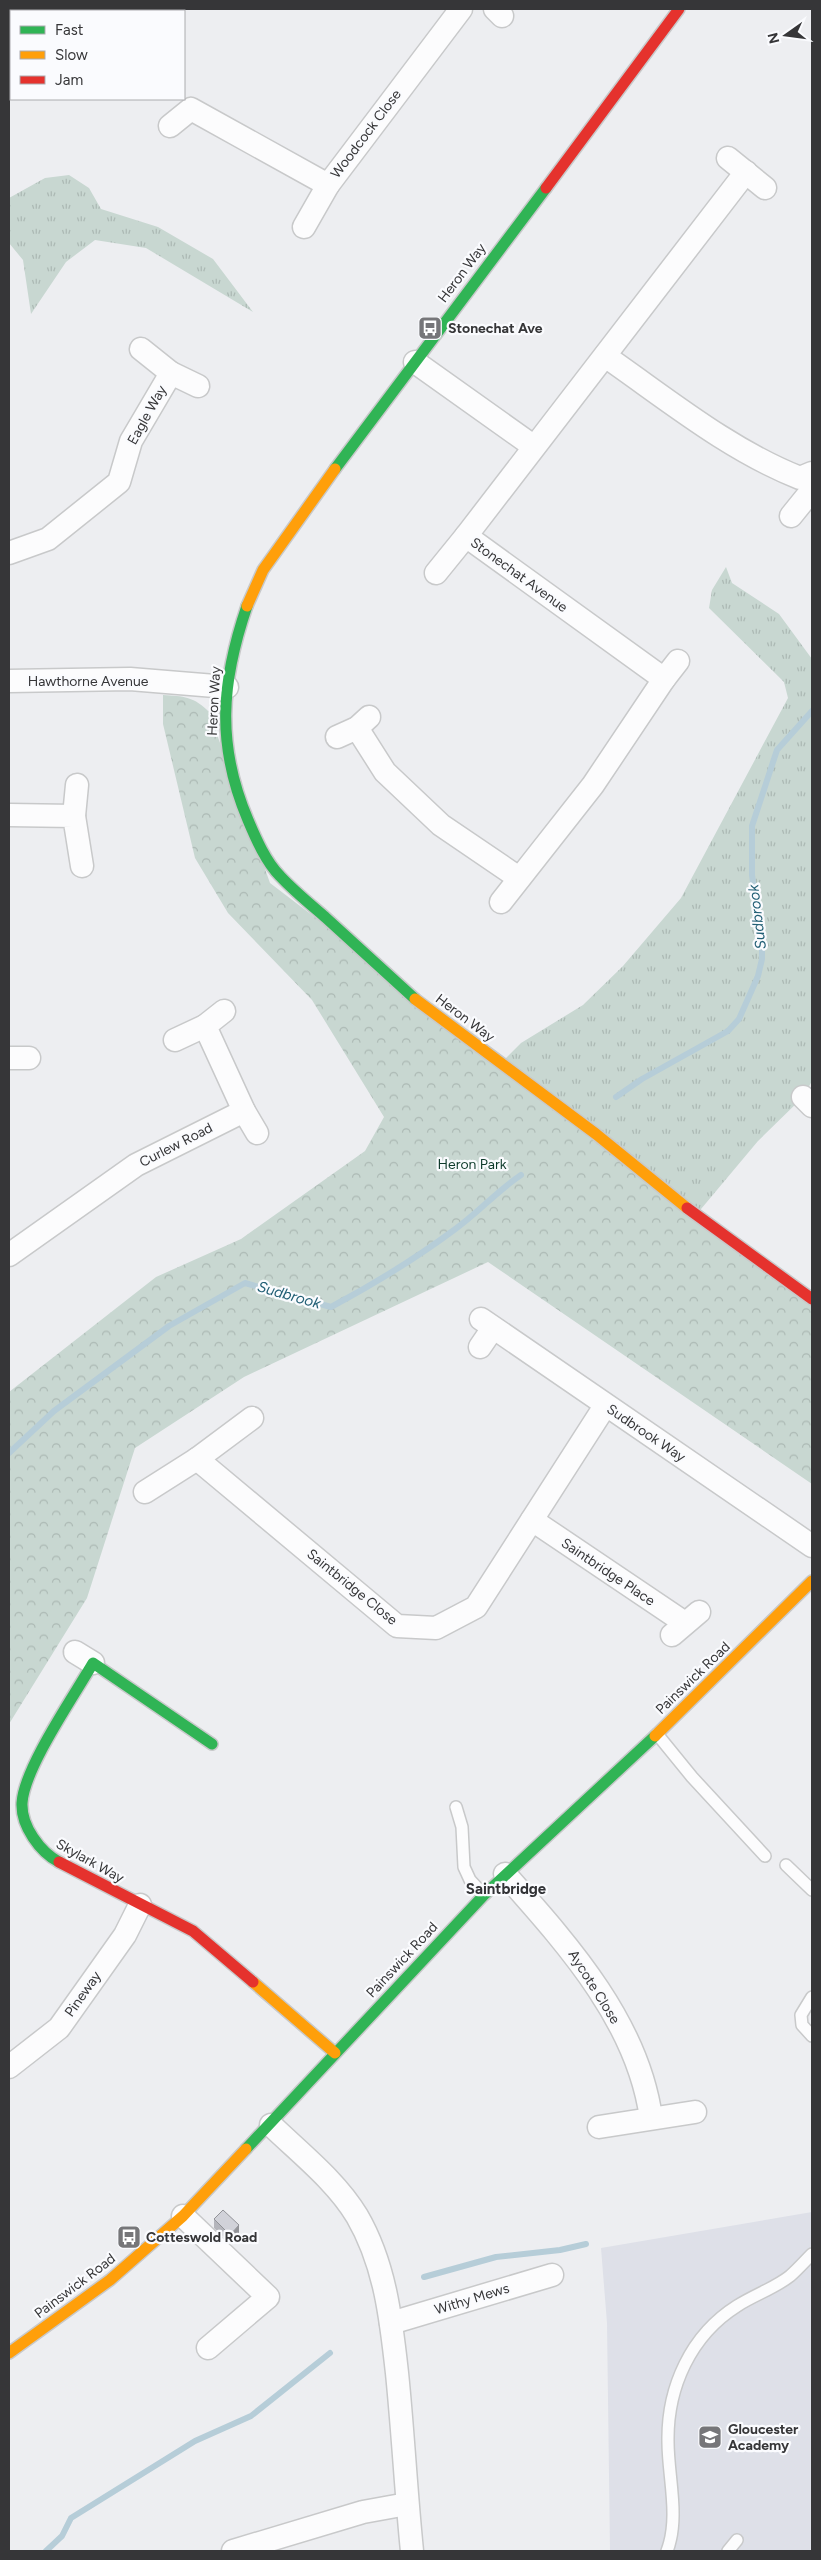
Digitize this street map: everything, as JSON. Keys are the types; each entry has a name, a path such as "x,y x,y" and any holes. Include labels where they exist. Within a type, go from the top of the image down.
{"street":[{"name":"Woodcock Close","path":"170,126 191,109 328,185 461,9"},
{"name":"Heron Way","path":"679,9 286,535 262,570 248,602 233,647 227,687 225,724 228,750 239,798 256,838 279,875 425,1008 590,1129 696,1215 812,1299"},
{"path":"728,158 765,188"},
{"name":"Stonechat Avenue","path":"664,679 466,536 533,446 605,356 746,172"},
{"path":"304,227 328,185"},
{"name":"Eagle Way","path":"9,553 48,539 119,482 131,441 171,373 142,349"},
{"path":"605,356 716,433 800,478 812,473"},
{"path":"415,362 533,446"},
{"path":"171,373 198,386"},
{"path":"791,516 812,490"},
{"path":"436,573 466,536"},
{"path":"501,902 592,785 664,679 678,662"},
{"name":"Hawthorne Avenue","path":"9,681 130,679 227,687"},
{"path":"354,727 385,772 441,825 518,878"},
{"path":"77,786 74,816 82,866"},
{"path":"9,815 74,816"},
{"path":"175,1040 205,1026 224,1011"},
{"path":"205,1026 244,1112 257,1133"},
{"name":"Curlew Road","path":"10,1250 136,1165 244,1112"},
{"name":"Sudbrook Way","path":"480,1347 487,1324 812,1546"},
{"name":"Saintbridge Close","path":"197,1459 397,1626 436,1628 476,1606 606,1406"},
{"path":"145,1492 197,1459 252,1418"},
{"name":"Saintbridge Place","path":"532,1520 685,1623"},
{"name":"Painswick Road","path":"9,2353 110,2280 183,2216 271,2125 335,2053 484,1895 750,1645 812,1581"},
{"name":"Skylark Way","path":"212,1744 84,1657 30,1771 22,1804 30,1834 47,1856 193,1931 335,2053"},
{"name":"Aycote Close","path":"506,1874 568,1946 609,2008 639,2066 651,2118"},
{"name":"Pineway","path":"9,2067 59,2028 125,1935 140,1905"},
{"path":"599,2127 695,2112"},
{"path":"271,2125 329,2181 356,2214 378,2261 392,2323 412,2551"},
{"path":"183,2216 268,2297 208,2348"},
{"name":"Withy Mews","path":"392,2323 552,2275"},
{"path":"233,2551 363,2512 407,2504"}],"lane":[{"path":"657,1734 692,1777 765,1856"},
{"path":"456,1807 462,1827 464,1867 470,1880 484,1895"},
{"path":"786,1865 812,1890"},
{"path":"812,1997 801,2015 802,2025 812,2036"},
{"path":"667,2551 673,2522 668,2421 673,2391 679,2374 693,2349 720,2318 790,2276 812,2254"},
{"path":"728,2551 737,2540"}],"shaded area":[{"name":"Gloucester Academy","path":"812,2212 812,2551 610,2551 607,2323 601,2248"}],"green space":[{"path":"69,175 89,188 101,209 158,227 213,259 253,312 146,248 95,240 66,262 31,314 23,260 9,243 9,198 45,178"},
{"path":"726,567 732,583 779,614 812,659 812,1081 803,1097 758,1141 696,1215 501,1063 521,1043 583,1005 623,966 681,898 788,698 784,682 709,608 712,590"},
{"name":"Heron Park","path":"163,695 194,700 209,712 270,883 812,1297 812,1484 488,1262 244,1377 135,1448 87,1598 9,1724 9,1392 156,1277 241,1239 365,1151 384,1117 312,1000 228,913 195,858 163,724"}],"building":[{"path":"223,2210 239,2225 230,2235 214,2219"}],"waterway":[{"name":"Sudbrook","path":"616,1097 642,1079 728,1031 739,1019 758,976 762,959 762,944 752,875 752,826 777,750 812,711"},
{"name":"Sudbrook","path":"9,1453 54,1411 169,1326 245,1283 331,1307 394,1271 439,1241 521,1175"},
{"path":"424,2277 496,2257 560,2250 586,2244"},
{"path":"46,2551 62,2536 71,2518 195,2441 251,2416 330,2353"}],"traffic: fast":[{"path":"335,469 546,188"},
{"path":"247,606 232,661 227,687 226,713 231,766 251,827 266,857 280,876 415,999"},
{"path":"59,1862 45,1852 33,1837 25,1821 22,1803 25,1788 40,1752 93,1663 212,1744"},
{"path":"246,2149 484,1895 655,1736"}],"traffic: slow":[{"path":"247,606 263,570 335,469"},
{"path":"415,999 596,1134 687,1208"},
{"path":"655,1736 812,1581"},
{"path":"253,1982 335,2053"},
{"path":"9,2353 110,2280 183,2216 246,2149"}],"traffic: jam":[{"path":"546,188 679,9"},
{"path":"687,1208 812,1299"},
{"path":"59,1862 193,1931 253,1982"}],"place":[{"name":"Stonechat Ave","path":"430,328"},
{"name":"Cotteswold Road","path":"129,2237"},
{"name":"Gloucester Academy","path":"710,2437"}],"district":[{"name":"Saintbridge","path":"506,1889"}]}
